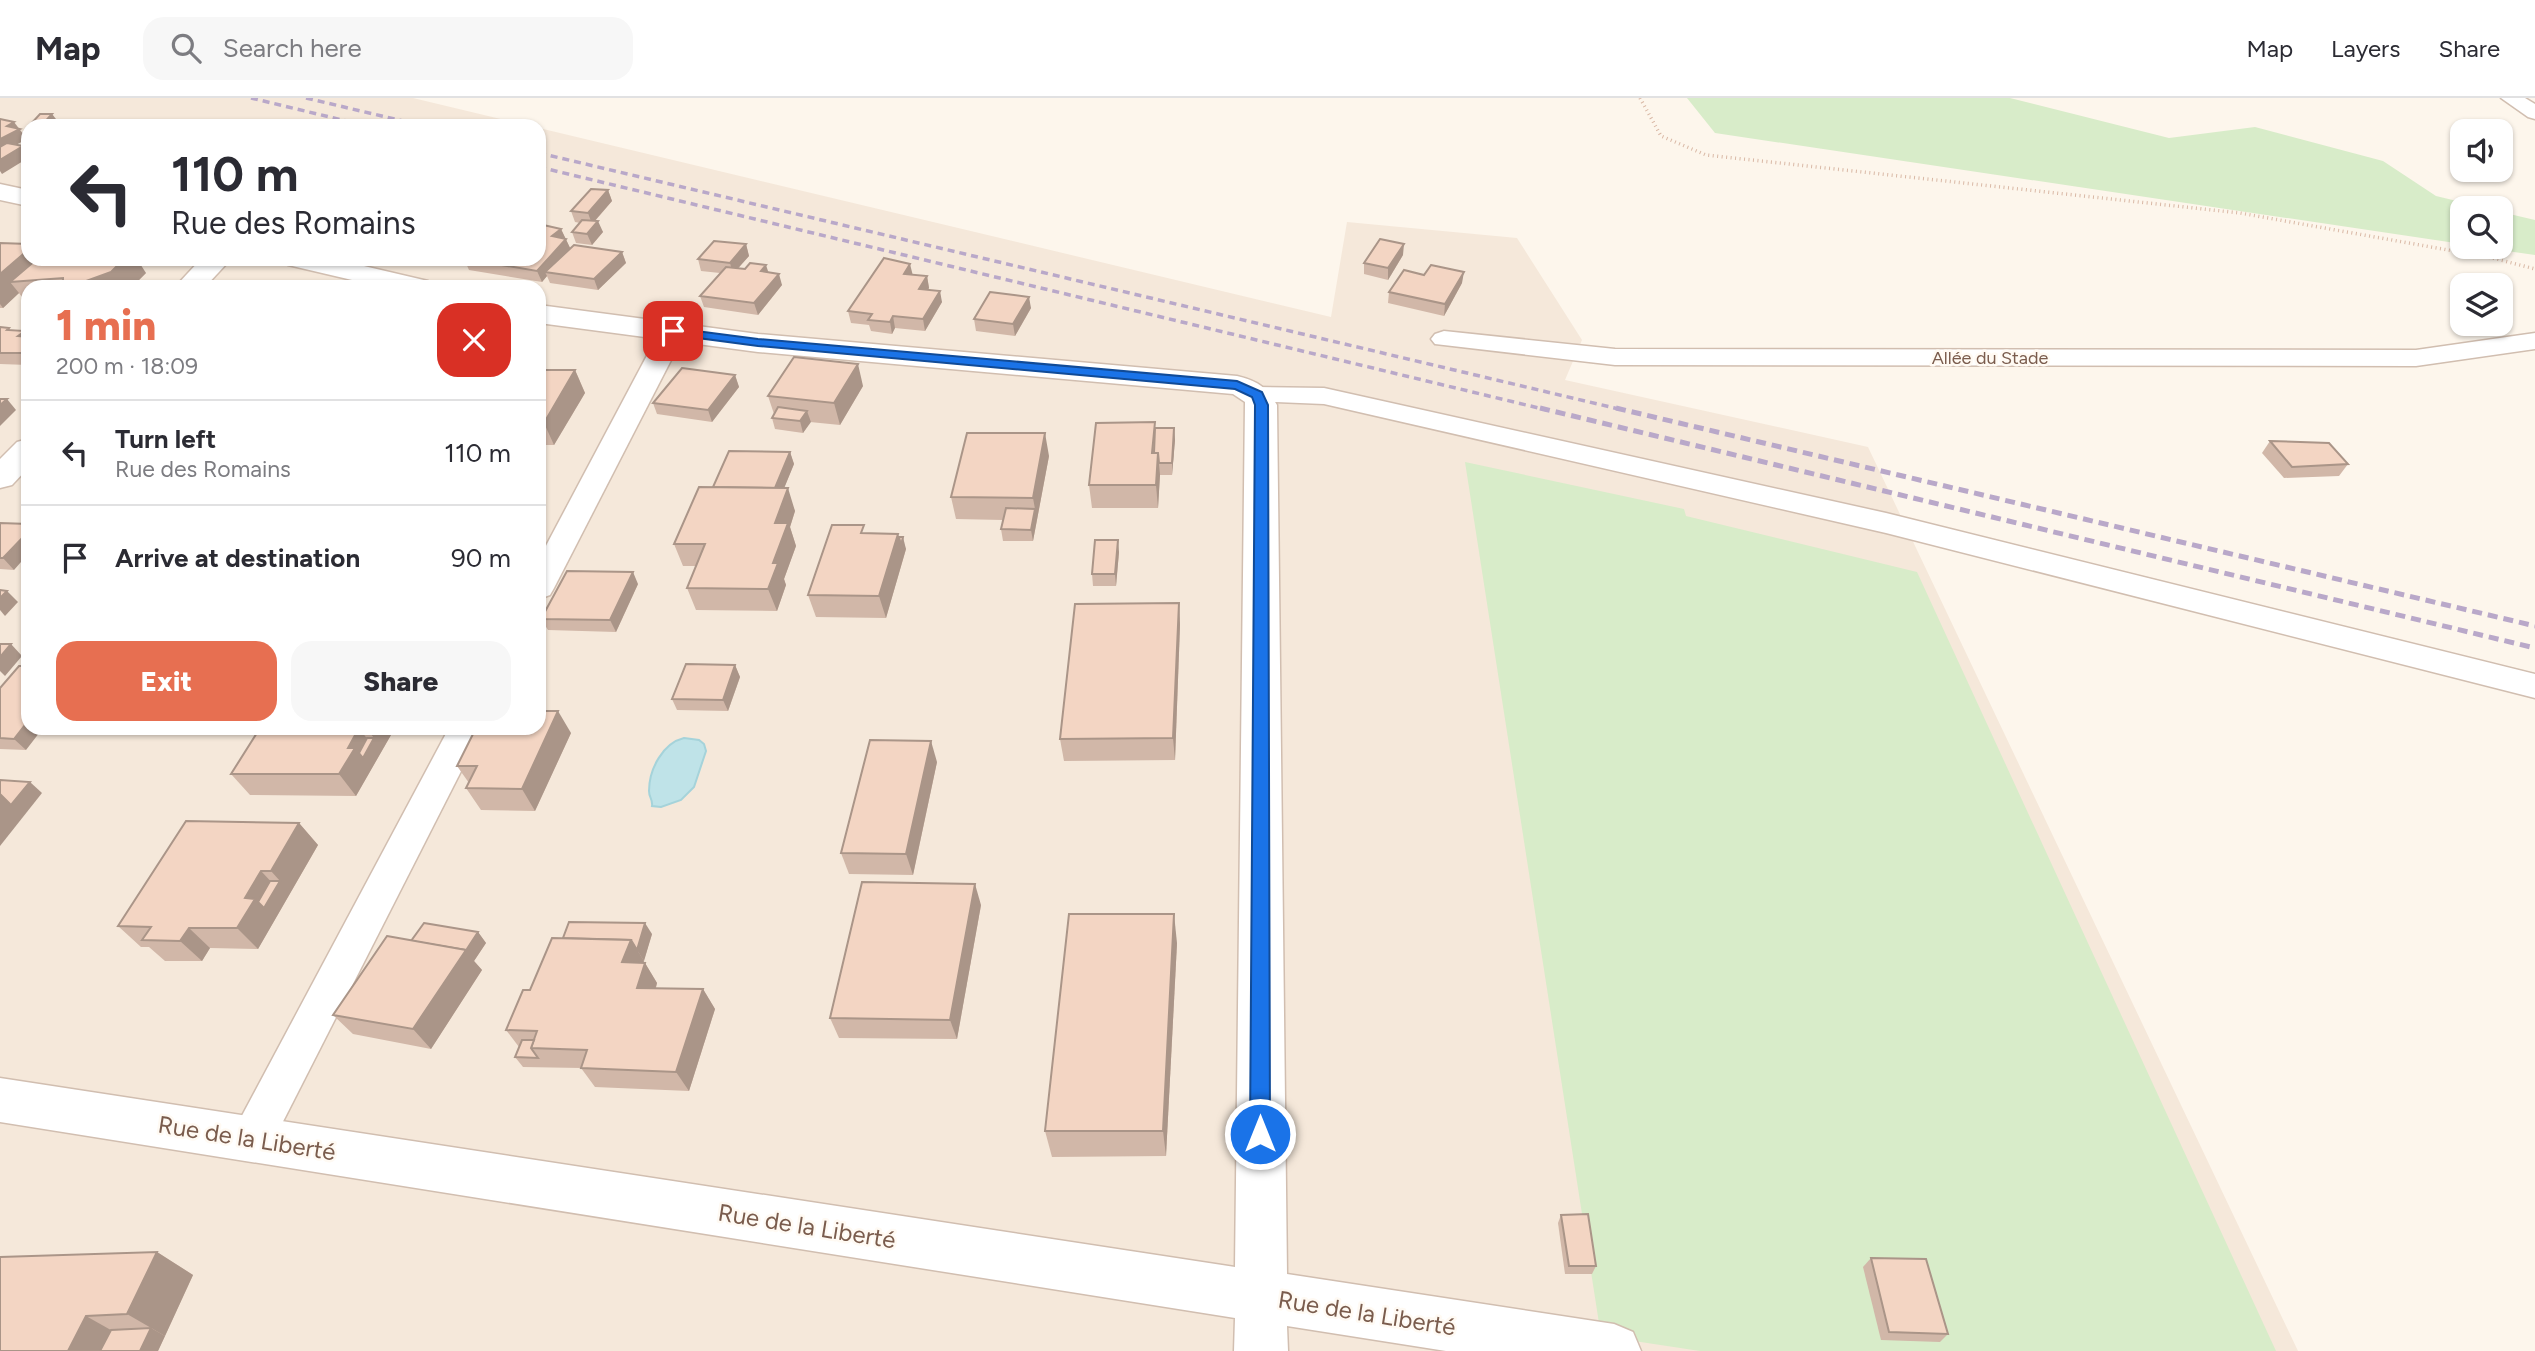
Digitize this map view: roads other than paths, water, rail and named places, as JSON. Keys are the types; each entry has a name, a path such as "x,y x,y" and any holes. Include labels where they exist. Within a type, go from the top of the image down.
{"street":[{"path":"0,192 21,196"},
{"path":"196,280 210,266"},
{"path":"328,266 388,280"},
{"path":"546,315 758,343 1237,385 1257,395 1262,405 1261,1351"},
{"path":"0,478 21,456"},
{"name":"Rue de la Liberté","path":"0,1100 1614,1351"}],"lane":[{"path":"2511,98 2535,113"},
{"path":"546,575 673,331"},
{"name":"Allée du Stade","path":"1444,339 1577,354 1656,358 2416,358 2535,341"},
{"path":"1257,395 1324,396 1886,523 2535,687"},
{"path":"252,1139 462,735"}],"water":[{"path":"684,738 699,740 706,751 694,787 681,800 661,807 652,806 649,791 655,766 670,745"}],"railway":[{"path":"251,98 338,119"},
{"path":"306,98 394,119"},
{"path":"546,155 1623,410"},
{"path":"546,169 1547,410"},
{"path":"1540,408 2535,648"},
{"path":"1616,408 2535,626"}]}
